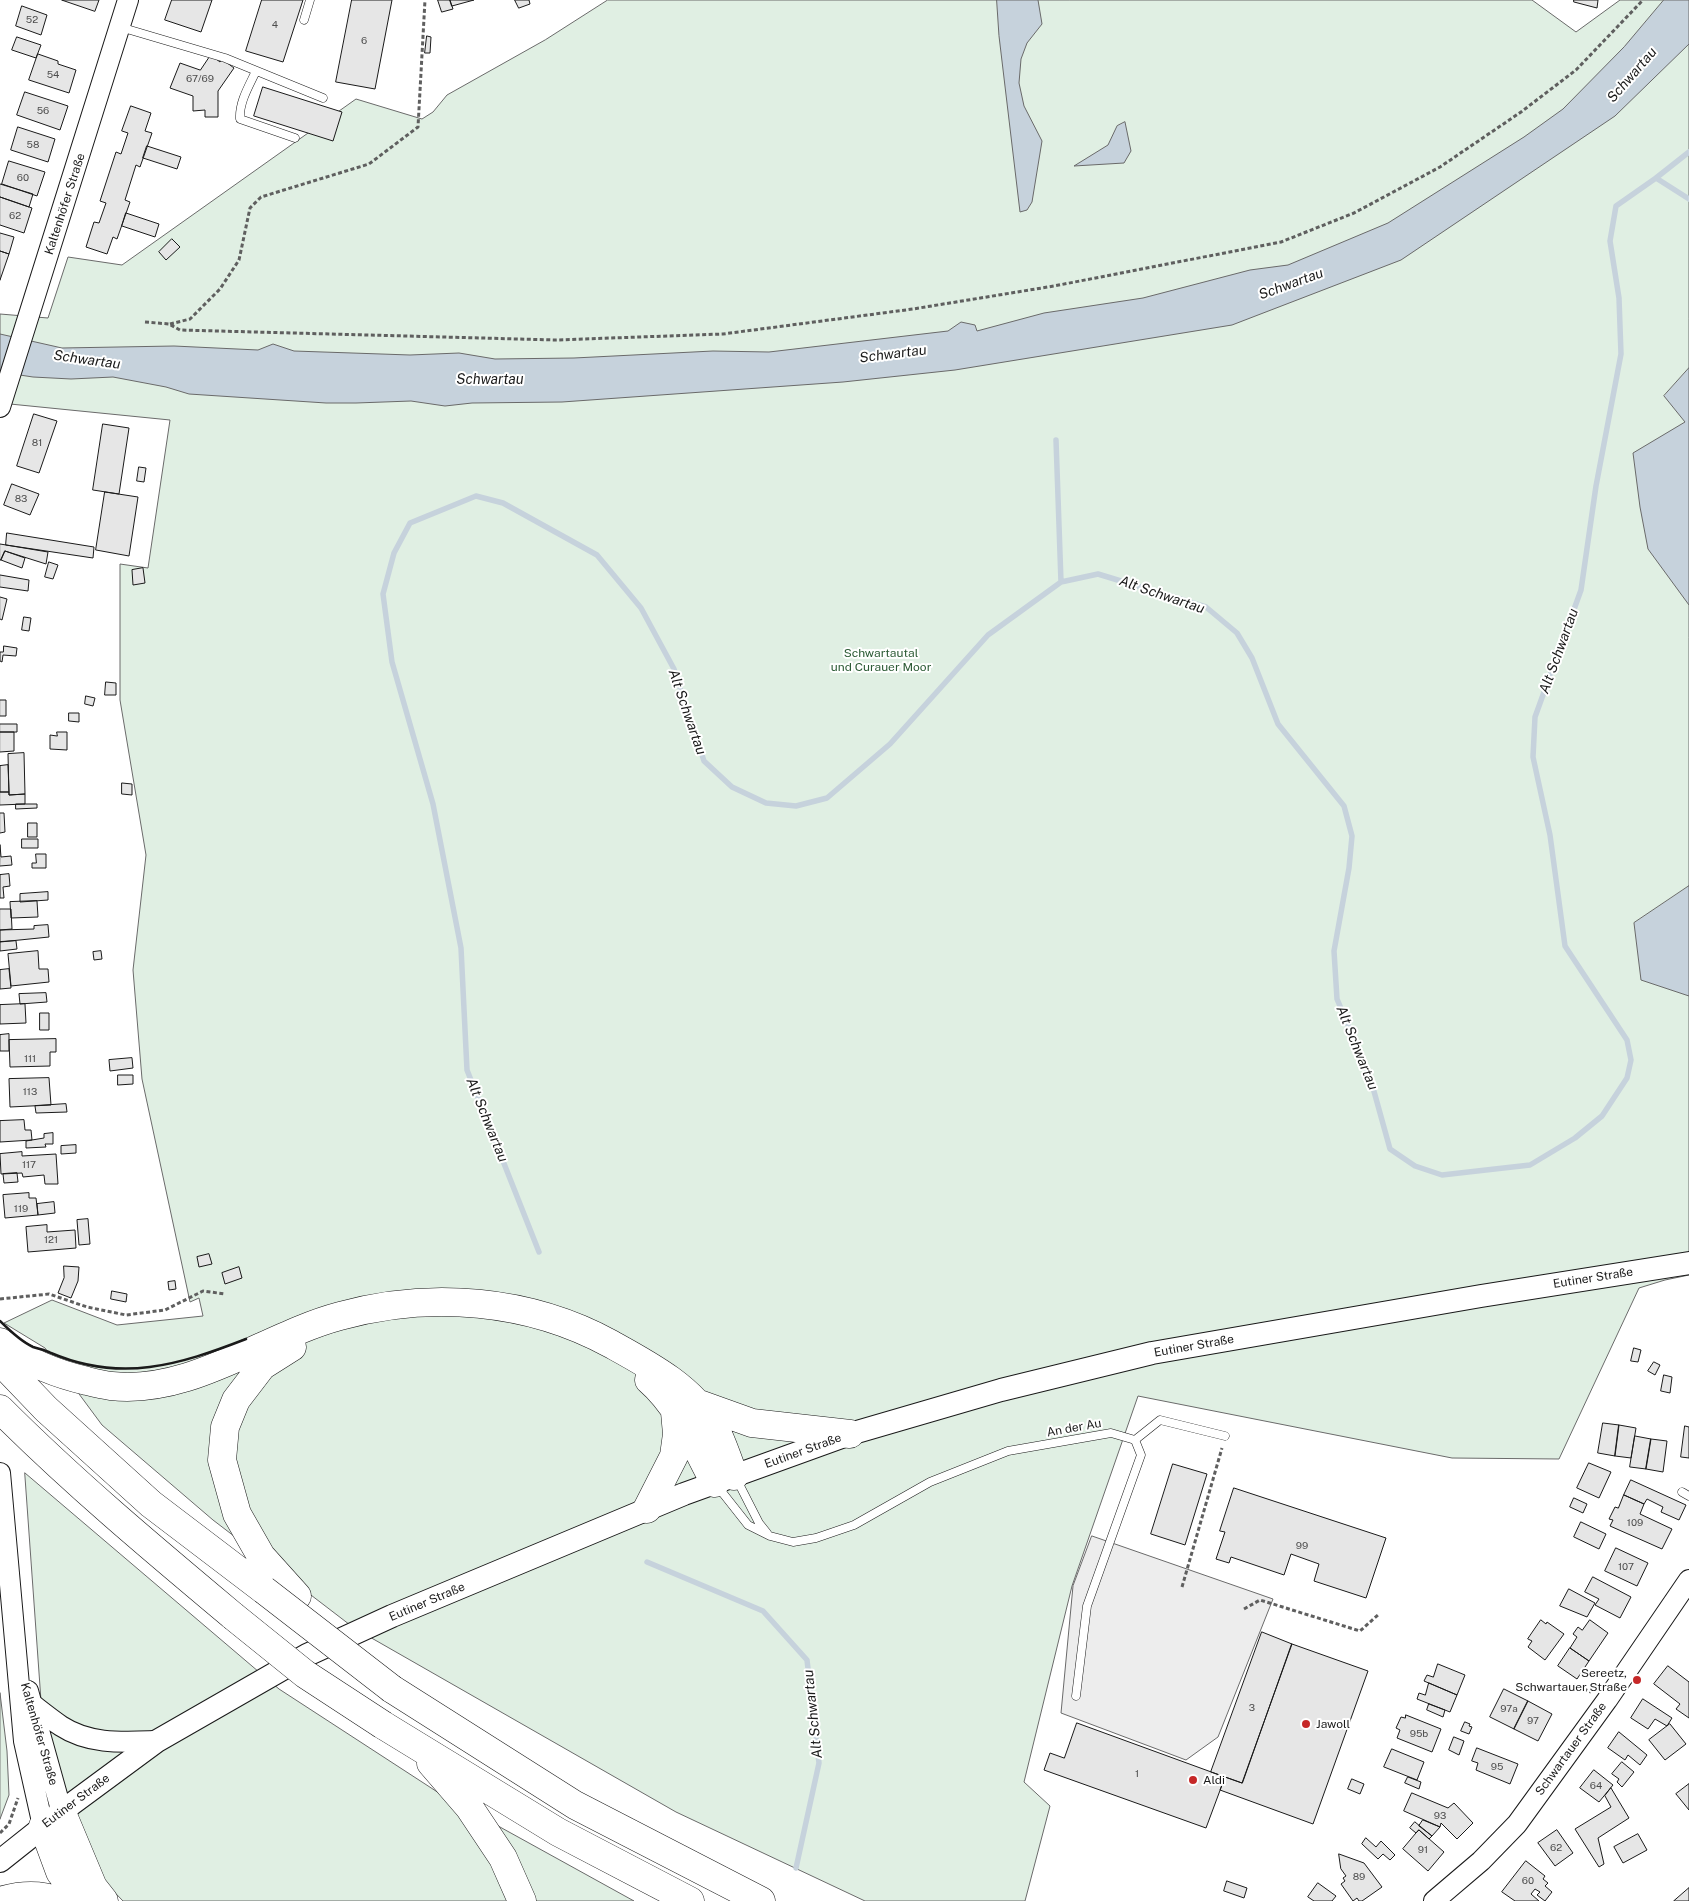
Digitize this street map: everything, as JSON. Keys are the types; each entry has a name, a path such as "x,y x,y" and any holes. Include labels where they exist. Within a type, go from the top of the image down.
{"highway":[{"path":"0,1342 11,1350 61,1375 112,1386 146,1386 188,1377 338,1316 383,1305 440,1301 506,1307 554,1319 588,1332 646,1364 674,1383 686,1406 677,1434 674,1456 647,1509"},
{"path":"724,1480 714,1427 659,1389 640,1372 596,1349 547,1328 497,1316 432,1312 368,1318 330,1329 287,1349 262,1366 236,1400 225,1427 222,1460 238,1514 261,1556 297,1596 396,1682 452,1727 575,1805 761,1901"},
{"path":"0,1361 46,1409 151,1504 264,1590 396,1682"},
{"path":"686,1406 752,1423 850,1434"},
{"path":"0,1409 49,1458 132,1532 305,1674 558,1832 690,1901"},
{"path":"413,1743 469,1807 503,1858 522,1901"},
{"path":"52,1819 60,1872 81,1901"},
{"path":"52,1819 93,1887 104,1901"},
{"path":"0,1901 12,1897 46,1896 59,1901"}],"main road":[{"name":"Eutiner Straße","path":"0,1861 52,1819 157,1741 307,1656 392,1616 647,1509 850,1434 1001,1390 1152,1353 1481,1296 1689,1263"}],"street":[{"name":"Kaltenhöfer Straße","path":"0,407 128,0"},
{"name":"Kaltenhöfer Straße","path":"0,1473 24,1741 52,1819"},
{"name":"Schwartauer Straße","path":"1434,1901 1481,1861 1517,1824 1607,1700 1689,1580"},
{"name":"Kaltenhöfer Straße","path":"16,1656 33,1705 52,1819"},
{"path":"33,1705 63,1727 85,1738 114,1742 157,1741"}],"lane":[{"path":"304,20 310,0"},
{"path":"120,27 225,58 323,98"},
{"path":"256,71 245,92 239,112 240,119 295,138"},
{"path":"1076,1696 1087,1606 1141,1455 1135,1440 1160,1420 1225,1436"},
{"name":"An der Au","path":"724,1480 748,1525 770,1536 793,1542 816,1538 854,1525 930,1482 1008,1451 1111,1433 1135,1440"},
{"path":"724,1480 770,1536"}],"path":[{"path":"145,322 170,324 190,319 220,289 239,260 250,208 261,197 369,164 418,127 425,0"},
{"path":"170,324 180,330 556,340 723,334 913,310 1054,286 1281,242 1354,213 1440,167 1521,112 1576,70 1643,0"},
{"path":"0,1300 49,1294 87,1307 126,1315 164,1310 203,1291 226,1294"},
{"path":"1182,1587 1225,1436"},
{"path":"1244,1609 1260,1600 1360,1631 1379,1614"},
{"path":"1559,1690 1574,1685 1607,1700"}],"green space":[{"name":"Schwartautal und Curauer Moor","path":"608,0 1532,0 1576,32 1620,0 1689,0 1689,1275 1639,1288 1559,1459 1452,1458 1138,1396 1072,1586 1024,1782 1050,1806 1025,1901 865,1901 676,1812 354,1628 213,1520 102,1425 45,1348 4,1323 52,1300 117,1325 203,1316 199,1298 190,1302 142,1079 133,970 146,855 120,700 120,564 148,568 170,420 0,403 0,314 48,318 68,257 122,265 356,99 422,119 433,112 447,95 545,40"},
{"path":"25,1473 279,1689 442,1795 634,1901 123,1901 96,1873 43,1727"},
{"path":"0,1693 7,1751 9,1795 0,1819"}],"shaded area":[{"path":"1092,1536 1273,1599 1218,1737 1186,1760 1061,1713 1073,1586"}],"water":[{"path":"997,0 1038,0 1042,24 1027,43 1021,59 1019,83 1024,106 1042,141 1032,202 1027,210 1020,212 999,36"},
{"name":"Schwartau","path":"1664,0 1689,0 1689,44 1615,116 1401,260 1232,325 955,370 843,382 562,402 472,403 445,406 411,401 326,403 189,394 166,387 113,377 71,379 33,377 0,372 0,334 62,348 174,346 258,350 273,344 294,351 410,355 459,353 495,359 574,358 713,351 769,352 948,331 961,322 975,325 977,331 1044,313 1143,298 1250,270 1288,265 1388,223 1524,137 1563,109 1624,47"},
{"path":"1125,122 1131,151 1124,163 1074,166 1108,145 1117,126"},
{"path":"1689,368 1689,605 1648,549 1633,453 1685,422 1664,396"},
{"path":"1689,886 1689,996 1641,980 1634,923"}],"building":[{"path":"62,0 99,0 95,11"},
{"path":"172,0 212,0 201,32 165,20"},
{"path":"262,0 303,0 283,62 246,51"},
{"path":"352,0 392,0 375,89 336,82"},
{"path":"438,0 450,0 453,9 442,12"},
{"path":"450,0 474,0 452,6"},
{"path":"515,0 529,0 530,4 519,8"},
{"path":"1574,0 1598,0 1597,8 1574,2"},
{"path":"22,6 47,15 41,35 16,26"},
{"path":"427,36 431,37 430,53 425,53"},
{"path":"17,37 41,45 36,58 12,50"},
{"path":"38,54 76,70 69,93 29,80"},
{"path":"211,55 220,62 222,59 234,68 218,91 218,117 205,117 205,110 193,111 193,96 170,88 180,63 200,70"},
{"path":"263,87 342,112 333,141 254,116"},
{"path":"25,92 68,106 60,130 17,115"},
{"path":"131,106 151,113 145,131 152,133 140,167 136,165 125,200 130,202 117,239 113,237 107,254 86,247 94,222 99,223 106,203 100,201 116,152 121,154 128,133 122,131"},
{"path":"18,127 55,139 48,162 11,150"},
{"path":"147,146 181,157 177,169 143,158"},
{"path":"9,161 45,172 37,196 2,184"},
{"path":"0,184 33,194 29,207 0,197"},
{"path":"0,197 32,208 24,233 0,225"},
{"path":"126,213 159,224 155,237 122,226"},
{"path":"0,233 14,237 9,254 0,251"},
{"path":"172,239 180,247 166,260 159,252"},
{"path":"0,251 9,254 0,280"},
{"path":"34,414 57,421 39,473 17,466"},
{"path":"103,424 129,428 119,494 93,490"},
{"path":"139,467 146,468 144,482 137,481"},
{"path":"12,484 39,494 30,515 4,505"},
{"path":"105,492 138,497 129,556 96,550"},
{"path":"7,533 94,547 93,558 6,545"},
{"path":"0,544 48,552 46,564 5,551 0,560"},
{"path":"5,551 25,558 22,568 1,560"},
{"path":"49,562 58,565 53,579 45,577"},
{"path":"143,568 145,583 133,585 132,570"},
{"path":"0,575 29,580 28,591 0,587"},
{"path":"0,597 7,599 2,620 0,619"},
{"path":"24,617 31,618 29,631 22,630"},
{"path":"4,646 17,648 16,656 3,655 2,662 0,661 0,652 3,652"},
{"path":"106,682 116,683 116,695 105,695"},
{"path":"86,696 95,698 93,706 85,704"},
{"path":"0,700 6,700 6,716 0,716"},
{"path":"69,713 79,713 79,722 69,721"},
{"path":"0,724 17,724 17,732 0,732"},
{"path":"0,732 14,732 14,751 0,752"},
{"path":"57,732 67,732 67,750 50,749 50,735 57,736"},
{"path":"24,753 25,794 9,795 8,754"},
{"path":"8,765 9,792 0,792 0,766"},
{"path":"122,783 132,784 132,795 122,794"},
{"path":"0,792 9,792 9,795 25,794 25,804 0,805"},
{"path":"16,804 37,804 37,808 16,809"},
{"path":"0,813 4,813 5,832 0,833"},
{"path":"28,823 37,823 37,837 28,837"},
{"path":"22,839 38,839 38,848 22,848"},
{"path":"0,845 1,857 11,856 12,865 0,866"},
{"path":"36,854 46,854 46,868 32,868 32,863 36,863"},
{"path":"9,874 10,886 3,887 4,898 0,898 0,875"},
{"path":"48,892 48,900 20,902 20,894"},
{"path":"37,901 38,917 11,918 10,902"},
{"path":"0,909 11,909 12,929 0,930"},
{"path":"48,925 49,937 0,942 0,930 34,929 34,926"},
{"path":"16,941 17,949 0,951 0,942"},
{"path":"38,951 39,969 48,969 49,982 11,986 8,954"},
{"path":"101,951 102,959 94,960 93,952"},
{"path":"9,969 11,988 0,989 0,970"},
{"path":"46,993 47,1002 20,1004 19,994"},
{"path":"25,1004 26,1023 0,1024 0,1005"},
{"path":"40,1013 49,1013 49,1030 40,1030"},
{"path":"9,1034 9,1051 0,1051 0,1035"},
{"path":"56,1039 56,1052 50,1052 50,1066 10,1067 9,1040"},
{"path":"132,1058 133,1068 110,1071 109,1060"},
{"path":"118,1075 133,1075 133,1084 118,1085"},
{"path":"49,1078 51,1105 10,1107 9,1079"},
{"path":"66,1104 67,1112 36,1113 35,1106"},
{"path":"24,1120 25,1130 31,1130 32,1140 0,1142 0,1121"},
{"path":"53,1133 53,1144 45,1144 46,1147 26,1148 26,1141 44,1138 44,1134"},
{"path":"76,1145 76,1153 61,1154 61,1146"},
{"path":"22,1152 22,1156 56,1154 58,1184 45,1184 44,1175 23,1177 22,1173 1,1174 0,1154"},
{"path":"17,1173 18,1182 4,1183 3,1174"},
{"path":"29,1193 29,1198 36,1198 38,1215 5,1218 3,1195"},
{"path":"54,1202 55,1213 38,1215 37,1204"},
{"path":"88,1219 90,1244 79,1245 77,1220"},
{"path":"47,1225 47,1232 75,1230 76,1248 28,1252 26,1227"},
{"path":"209,1254 212,1264 199,1267 197,1257"},
{"path":"64,1266 79,1267 78,1281 71,1298 58,1293 64,1278"},
{"path":"239,1267 242,1278 225,1284 222,1273"},
{"path":"175,1281 176,1289 169,1290 168,1282"},
{"path":"112,1291 127,1294 126,1302 111,1299"},
{"path":"1634,1348 1641,1350 1638,1362 1631,1361"},
{"path":"1654,1362 1660,1365 1655,1375 1648,1371"},
{"path":"1664,1375 1672,1377 1670,1393 1661,1391"},
{"path":"1603,1423 1619,1425 1615,1456 1598,1453"},
{"path":"1619,1425 1636,1428 1631,1458 1615,1456"},
{"path":"1685,1426 1689,1427 1689,1458 1681,1457"},
{"path":"1635,1436 1651,1439 1646,1469 1630,1467"},
{"path":"1651,1439 1667,1441 1663,1472 1646,1469"},
{"path":"1589,1463 1611,1472 1599,1498 1577,1488"},
{"path":"1173,1464 1207,1474 1185,1545 1151,1534"},
{"path":"1631,1480 1686,1505 1679,1520 1661,1512 1663,1507 1647,1499 1644,1504 1624,1495"},
{"path":"1234,1488 1386,1538 1366,1598 1314,1581 1319,1564 1291,1554 1284,1575 1231,1557 1229,1563 1216,1559 1225,1532 1220,1531"},
{"path":"1624,1495 1644,1504 1640,1514 1672,1529 1662,1549 1610,1526 1613,1520 1609,1519 1615,1507 1618,1508"},
{"path":"1574,1498 1587,1504 1583,1513 1570,1507"},
{"path":"1581,1522 1606,1534 1599,1549 1574,1537"},
{"path":"1616,1548 1648,1563 1637,1586 1605,1571"},
{"path":"1593,1577 1631,1597 1620,1618 1595,1605 1599,1599 1585,1592"},
{"path":"1569,1589 1595,1603 1587,1617 1560,1606"},
{"path":"1541,1620 1564,1634 1545,1660 1528,1647 1532,1641 1528,1639"},
{"path":"1590,1620 1608,1633 1589,1661 1570,1648 1577,1637 1573,1634 1578,1627 1582,1630"},
{"path":"1262,1632 1292,1644 1242,1783 1211,1772"},
{"name":"Jawoll","path":"1292,1644 1368,1671 1313,1824 1220,1790 1225,1777 1242,1783"},
{"path":"1570,1648 1589,1661 1577,1679 1558,1666"},
{"path":"1438,1664 1465,1675 1457,1695 1424,1681 1427,1675 1433,1677"},
{"path":"1668,1666 1689,1682 1689,1718 1676,1709 1680,1704 1654,1684"},
{"path":"1429,1683 1457,1695 1450,1712 1417,1699 1419,1693 1425,1695"},
{"path":"1504,1689 1528,1701 1514,1729 1490,1717"},
{"path":"1643,1699 1672,1718 1667,1726 1655,1719 1648,1729 1631,1718"},
{"path":"1528,1701 1552,1714 1538,1741 1514,1729"},
{"path":"1429,1704 1445,1710 1443,1717 1427,1710"},
{"path":"1406,1715 1441,1729 1432,1752 1397,1738 1400,1730 1396,1728 1401,1717 1405,1718"},
{"path":"1465,1722 1472,1727 1469,1734 1461,1731"},
{"path":"1077,1723 1225,1777 1206,1828 1044,1770 1050,1753 1064,1758"},
{"path":"1670,1724 1686,1744 1665,1760 1649,1740"},
{"path":"1619,1732 1647,1755 1640,1765 1628,1755 1625,1760 1608,1748"},
{"path":"1454,1737 1464,1741 1459,1755 1449,1750"},
{"path":"1477,1748 1518,1764 1510,1784 1476,1770 1478,1763 1472,1761"},
{"path":"1392,1749 1424,1762 1417,1780 1384,1767"},
{"path":"1622,1762 1634,1772 1622,1787 1617,1782 1619,1779 1612,1774"},
{"path":"1594,1770 1613,1785 1599,1802 1580,1788"},
{"path":"1408,1777 1421,1782 1419,1789 1405,1783"},
{"path":"1352,1779 1364,1784 1360,1794 1348,1789"},
{"path":"1689,1784 1689,1810 1676,1794"},
{"path":"1611,1788 1629,1818 1598,1838 1604,1864 1599,1867 1575,1829 1611,1807 1605,1796"},
{"path":"1412,1793 1448,1808 1454,1803 1473,1823 1457,1839 1441,1823 1440,1827 1404,1811"},
{"path":"1423,1820 1440,1827 1432,1836 1419,1826"},
{"path":"1415,1822 1432,1836 1429,1839 1419,1830 1416,1833 1410,1828"},
{"path":"1419,1830 1444,1852 1428,1871 1403,1849"},
{"path":"1557,1830 1573,1853 1555,1866 1538,1843"},
{"path":"1638,1834 1647,1850 1623,1863 1614,1847"},
{"path":"1366,1838 1376,1847 1381,1841 1395,1855 1390,1860 1383,1854 1378,1859 1362,1844"},
{"path":"1339,1854 1364,1863 1382,1887 1362,1901 1359,1901 1357,1898 1353,1901 1341,1884 1345,1881 1343,1878 1346,1876 1341,1869"},
{"path":"1526,1861 1545,1876 1543,1879 1548,1883 1545,1886 1552,1892 1545,1901 1537,1895 1540,1892 1535,1889 1531,1894 1539,1901 1515,1901 1502,1892"},
{"path":"1227,1881 1247,1888 1244,1898 1224,1891"},
{"path":"1318,1883 1336,1896 1332,1901 1314,1901 1308,1897"},
{"path":"1689,1888 1689,1901 1674,1901"}],"waterway":[{"name":"Alt Schwartau","path":"1656,178 1689,152"},
{"name":"Alt Schwartau","path":"539,1252 467,1070 461,948 433,804 392,662 383,594 394,553 410,523 476,496 503,503 597,555 641,608 674,669 704,761 732,787 766,803 796,806 827,798 890,744 988,635 1061,582 1098,574 1206,607 1237,633 1252,658 1278,724 1344,806 1352,836 1349,868 1334,951 1337,999 1370,1077 1390,1149 1415,1166 1442,1175 1530,1165 1575,1138 1602,1116 1627,1078 1631,1060 1627,1040 1565,946 1550,835 1533,757 1535,717 1581,590 1596,486 1621,354 1619,298 1610,241 1616,206 1656,178 1689,199"},
{"path":"1056,440 1061,582"},
{"name":"Alt Schwartau","path":"647,1562 763,1611 807,1660 819,1763 796,1868"}],"wall":[{"path":"0,1321 11,1332 33,1347 77,1362 126,1369 173,1363 246,1339"}],"place":[{"name":"Sereetz, Schwartauer Straße","path":"1637,1680"},
{"name":"Jawoll","path":"1306,1724"},
{"name":"Aldi","path":"1193,1780"}]}
